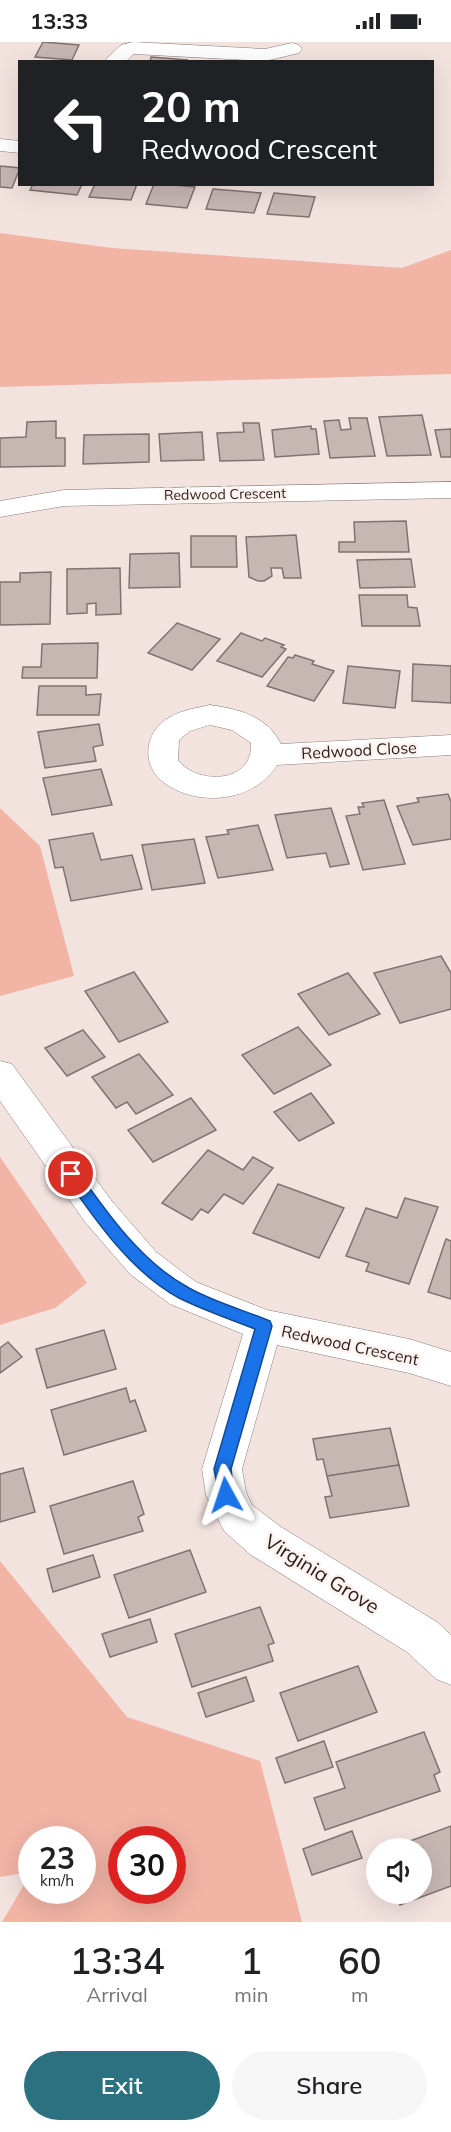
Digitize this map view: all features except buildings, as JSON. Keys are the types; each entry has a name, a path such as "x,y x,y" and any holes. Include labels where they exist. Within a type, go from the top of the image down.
{"street":[{"path":"121,51 153,48 268,58 292,49"},
{"path":"0,145 18,147"},
{"name":"Redwood Crescent","path":"0,508 64,498 451,490"},
{"name":"Redwood Close","path":"266,755 451,745"},
{"name":"Redwood Crescent","path":"0,1074 98,1211 143,1263 183,1293 264,1326 409,1356 451,1369"},
{"name":"Virginia Grove","path":"264,1326 222,1469 226,1495 238,1518 266,1541 422,1637 451,1664"}],"shaded area":[{"path":"0,233 112,248 402,268 451,250 451,374 0,387"},
{"path":"0,808 40,846 74,976 0,996"},
{"path":"0,1157 87,1283 55,1308 0,1325"},
{"path":"0,1561 127,1717 260,1761 302,1922 2,1922 18,1895 18,1904 96,1904 96,1826 18,1826 18,1874 0,1877"}],"route":[{"path":"71,1174 98,1211 143,1263 183,1293 264,1326 222,1469 226,1495"}]}
